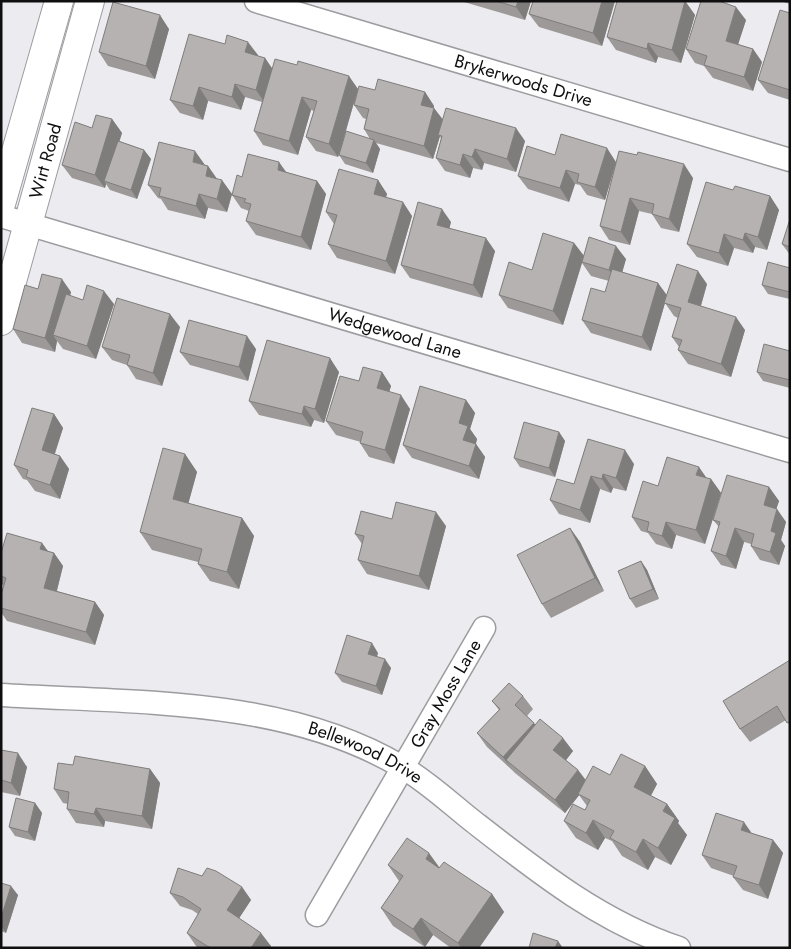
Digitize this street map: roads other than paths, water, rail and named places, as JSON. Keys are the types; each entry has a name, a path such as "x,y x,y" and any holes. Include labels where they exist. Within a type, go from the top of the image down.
{"main road":[{"name":"Wirt Road","path":"1,204 59,1"},
{"name":"Wirt Road","path":"1,321 90,1"}],"street":[{"name":"Brykerwoods Drive","path":"256,1 790,160"},
{"name":"Wedgewood Lane","path":"1,216 790,451"},
{"name":"Gray Moss Lane","path":"316,915 404,768 484,628"},
{"name":"Bellewood Drive","path":"1,695 227,710 281,720 338,737 374,752 404,768 560,889 620,924 679,948"}]}
